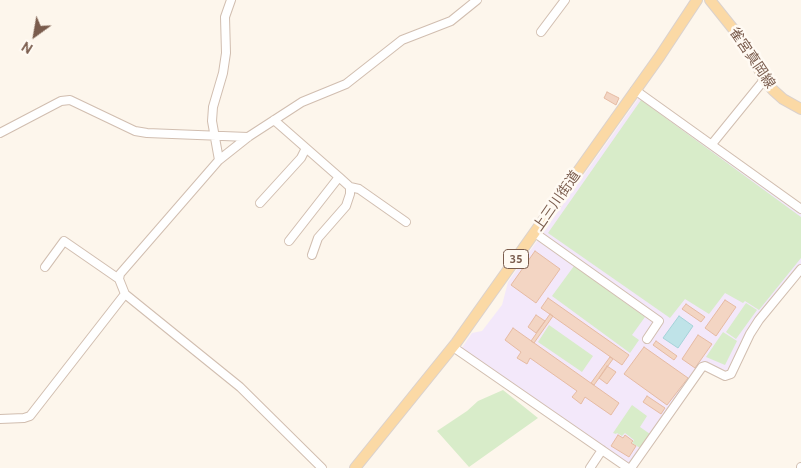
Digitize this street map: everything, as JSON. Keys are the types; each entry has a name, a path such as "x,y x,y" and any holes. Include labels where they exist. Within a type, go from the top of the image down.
{"main road":[{"name":"上三川街道","path":"356,468 453,347 535,233 697,0"},
{"name":"雀宮真岡線","path":"710,0 744,44 764,80 783,99 801,109"}],"street":[{"path":"219,160 213,135 213,107 223,72 226,53 225,17 231,0"},
{"path":"119,279 120,274 132,259 219,160 248,137 302,102 346,84 402,40 451,21 477,0"},
{"path":"541,32 565,0"},
{"path":"712,144 764,80"},
{"path":"635,90 801,209"},
{"path":"0,133 61,101 70,100 136,131 248,137"},
{"path":"274,120 350,187 359,189 406,222"},
{"path":"260,203 301,158 306,148"},
{"path":"289,241 339,177"},
{"path":"312,255 318,238 346,206 350,187"},
{"path":"535,233 659,321 647,339"},
{"path":"45,267 64,242 119,279 125,294 240,387 322,468"},
{"path":"453,347 630,468 702,368 705,366 725,376 731,374 750,334 759,320 801,269"},
{"path":"0,419 30,416 125,294"},
{"path":"590,468 602,450"}],"shaded area":[{"path":"640,96 801,212 801,265 753,322 727,371 703,362 630,464 461,349 472,333 482,331 502,305 508,282"}],"green space":[{"path":"641,100 801,217 801,258 759,310 745,301 743,303 725,293 709,314 685,299 670,318 548,233"},
{"path":"574,266 645,317 632,335 639,340 630,353 552,296"},
{"path":"746,303 757,310 736,339 726,332"},
{"path":"549,325 593,356 582,372 538,342"},
{"path":"723,332 737,341 725,365 706,357"},
{"path":"503,390 538,418 469,467 437,431 467,411 478,401"},
{"path":"632,405 647,416 640,427 650,434 640,448 632,443 634,440 625,433 622,436 613,433"}],"water":[{"path":"679,316 693,326 678,348 663,338"}],"building":[{"path":"607,92 619,98 616,105 604,98"},
{"path":"535,251 560,269 536,303 511,285"},
{"path":"548,298 629,355 622,365 541,308"},
{"path":"725,300 736,307 716,336 705,328"},
{"path":"686,304 705,317 701,322 682,309"},
{"path":"550,314 553,316 534,343 531,341"},
{"path":"536,315 545,321 536,333 528,327"},
{"path":"513,328 619,403 611,415 585,397 581,404 572,397 577,391 530,358 527,364 517,358 521,352 505,340"},
{"path":"698,335 712,344 695,368 682,359"},
{"path":"656,341 677,356 674,360 653,345"},
{"path":"644,347 688,378 667,405 624,374"},
{"path":"610,357 613,359 594,385 591,383"},
{"path":"607,366 616,372 607,384 599,378"},
{"path":"647,396 665,408 661,414 643,402"},
{"path":"618,435 623,438 625,435 636,446 629,457 611,446"}]}
